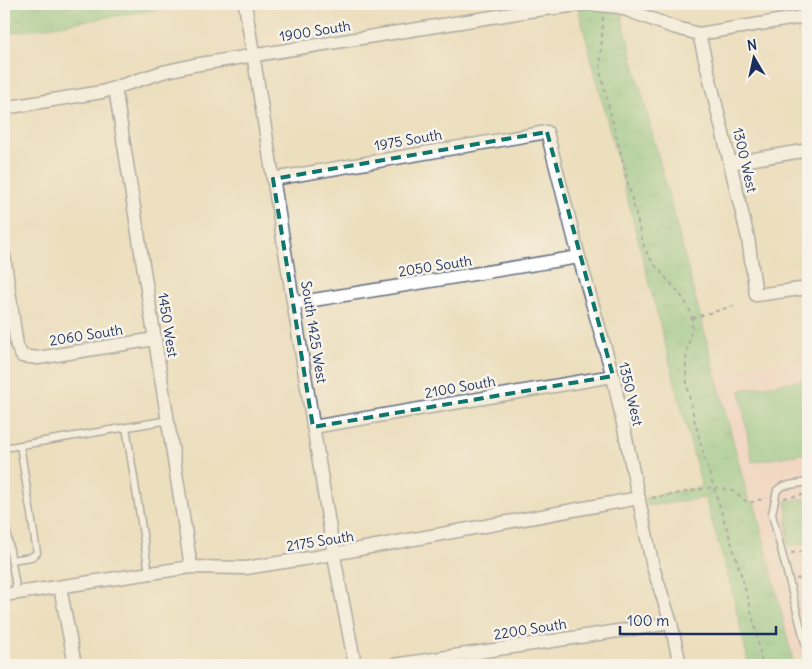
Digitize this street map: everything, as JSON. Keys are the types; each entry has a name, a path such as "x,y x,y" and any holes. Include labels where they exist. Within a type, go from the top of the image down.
{"street":[{"name":"South 1425 West","path":"245,4 354,665"},
{"name":"1900 South","path":"4,108 115,88 177,68 529,11 588,4 619,7 673,28 699,34 808,16"},
{"name":"1300 West","path":"699,34 748,238 756,295 808,288"},
{"name":"1450 West","path":"115,88 191,567"},
{"name":"1975 South","path":"273,179 548,132"},
{"name":"1350 West","path":"548,132 579,257 612,376 653,567 671,622 680,665"},
{"path":"731,163 808,150"},
{"name":"2060 South","path":"4,255 17,346 22,356 38,358 155,339"},
{"name":"2050 South","path":"295,304 579,257"},
{"name":"2100 South","path":"314,427 612,376"},
{"name":"2175 South","path":"4,595 191,567 246,568 335,554 639,498"},
{"path":"60,587 75,665"},
{"name":"2200 South","path":"394,665 671,622"}],"lane":[{"path":"4,448 169,420"},
{"path":"126,427 150,573"},
{"path":"11,560 31,557 37,553 20,445"},
{"path":"808,482 783,486 777,490 772,502 772,514 806,646 808,646"},
{"path":"4,515 17,594"}],"path":[{"path":"603,16 600,71 644,247 651,262 683,298 692,318 687,353 688,389 713,488 744,581 762,665"},
{"path":"692,318 737,305"},
{"path":"652,498 713,488 734,491 748,503 771,497"},
{"path":"782,498 808,494"},
{"path":"788,554 808,551"}],"highlighted area":[{"path":"547,132 613,376 313,427 273,179"}],"shaded area":[{"path":"808,356 808,655 792,657 755,504 749,501 714,371"}],"green space":[{"path":"4,4 191,4 4,34"},
{"path":"577,4 622,4 623,22 749,501 755,504 794,665 749,665 731,587 705,498 648,506 646,497 702,487"},
{"path":"808,379 808,453 752,462 740,390"},
{"path":"808,498 808,543 788,546 786,501"}]}
